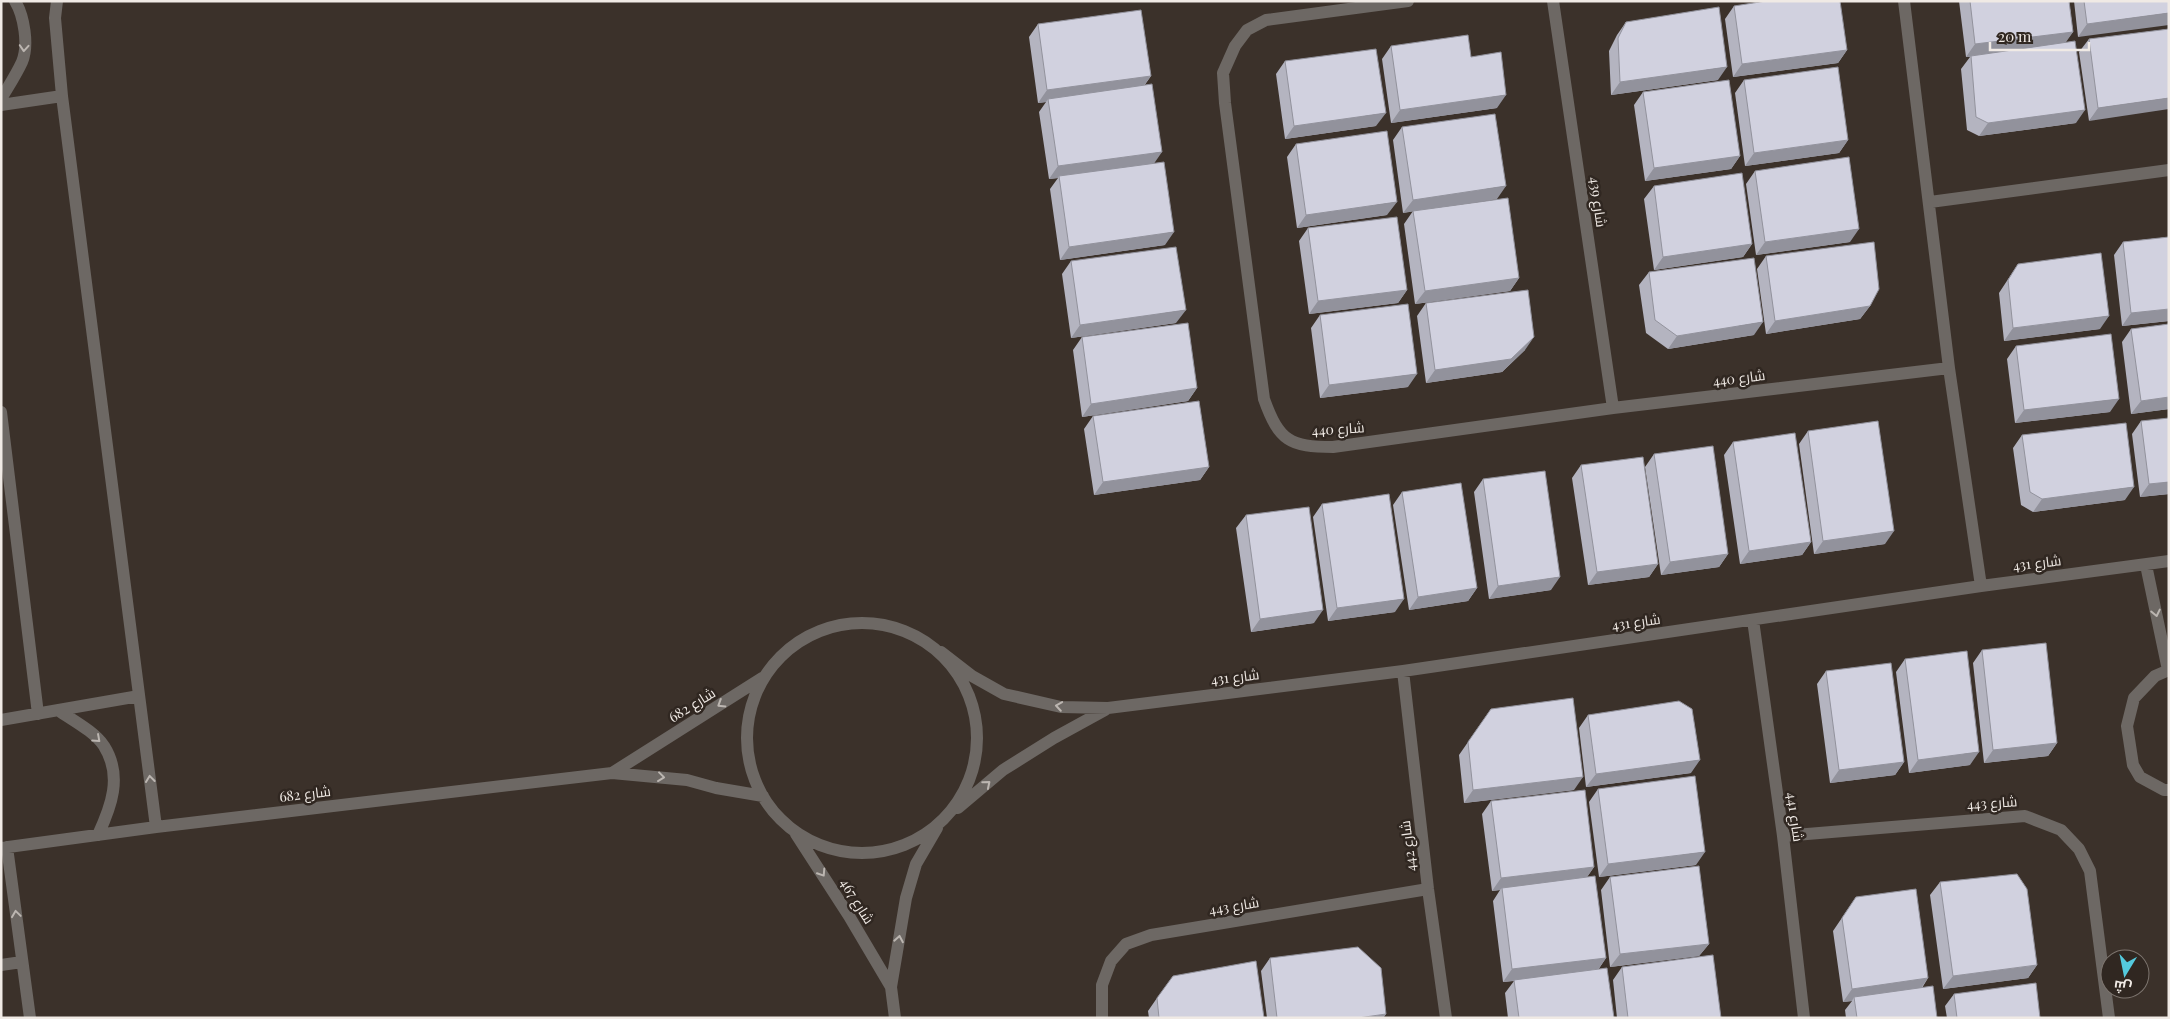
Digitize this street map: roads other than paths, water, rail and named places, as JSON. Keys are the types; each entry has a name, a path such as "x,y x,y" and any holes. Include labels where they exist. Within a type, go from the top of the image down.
{"street":[{"path":"1,100 23,60 24,37 21,17 14,1"},
{"path":"56,1 55,18 62,96 156,827"},
{"name":"شارع 440","path":"1408,1 1266,20 1247,30 1235,46 1223,73 1225,103 1264,399 1272,420 1289,442 1309,447 1333,447 1613,408 1949,368"},
{"name":"شارع 439","path":"1553,1 1613,408"},
{"path":"1904,1 1949,368 1981,586"},
{"path":"1,105 62,96"},
{"path":"1930,202 2169,170"},
{"path":"1,412 38,714"},
{"name":"شارع 431","path":"762,678 789,647 825,628 866,622 906,630 941,652 972,676 1004,694 1061,708 1108,708 1403,671 1981,586 2169,561"},
{"path":"2146,565 2168,670 2155,676 2134,698 2127,726 2133,765 2140,777 2164,790 2169,790"},
{"name":"شارع 441","path":"1753,620 1783,836 1804,1018"},
{"path":"762,678 750,706 746,737 750,768 762,796 777,816 795,832 822,846 852,853 883,852 912,843 938,826 950,815 973,776 979,732 968,688 941,652"},
{"name":"شارع 442","path":"1403,671 1428,889 1446,1018"},
{"name":"شارع 682","path":"612,772 762,678"},
{"path":"1,720 139,696"},
{"name":"شارع 431","path":"950,815 1003,770 1054,738 1108,708"},
{"path":"58,710 86,730 104,746 111,764 114,793 98,835"},
{"name":"شارع 682","path":"4,848 156,827 612,772 687,780 716,788 762,796"},
{"name":"شارع 443","path":"1783,836 2026,816 2062,830 2079,849 2090,871 2109,1018"},
{"name":"شارع 467","path":"895,1018 891,987 906,898 916,864 938,826"},
{"name":"شارع 467","path":"795,832 849,916 891,987"},
{"path":"4,848 30,1018"},
{"name":"شارع 443","path":"1102,1018 1102,985 1110,961 1126,944 1151,935 1428,889"},
{"path":"1,965 22,962"}]}
